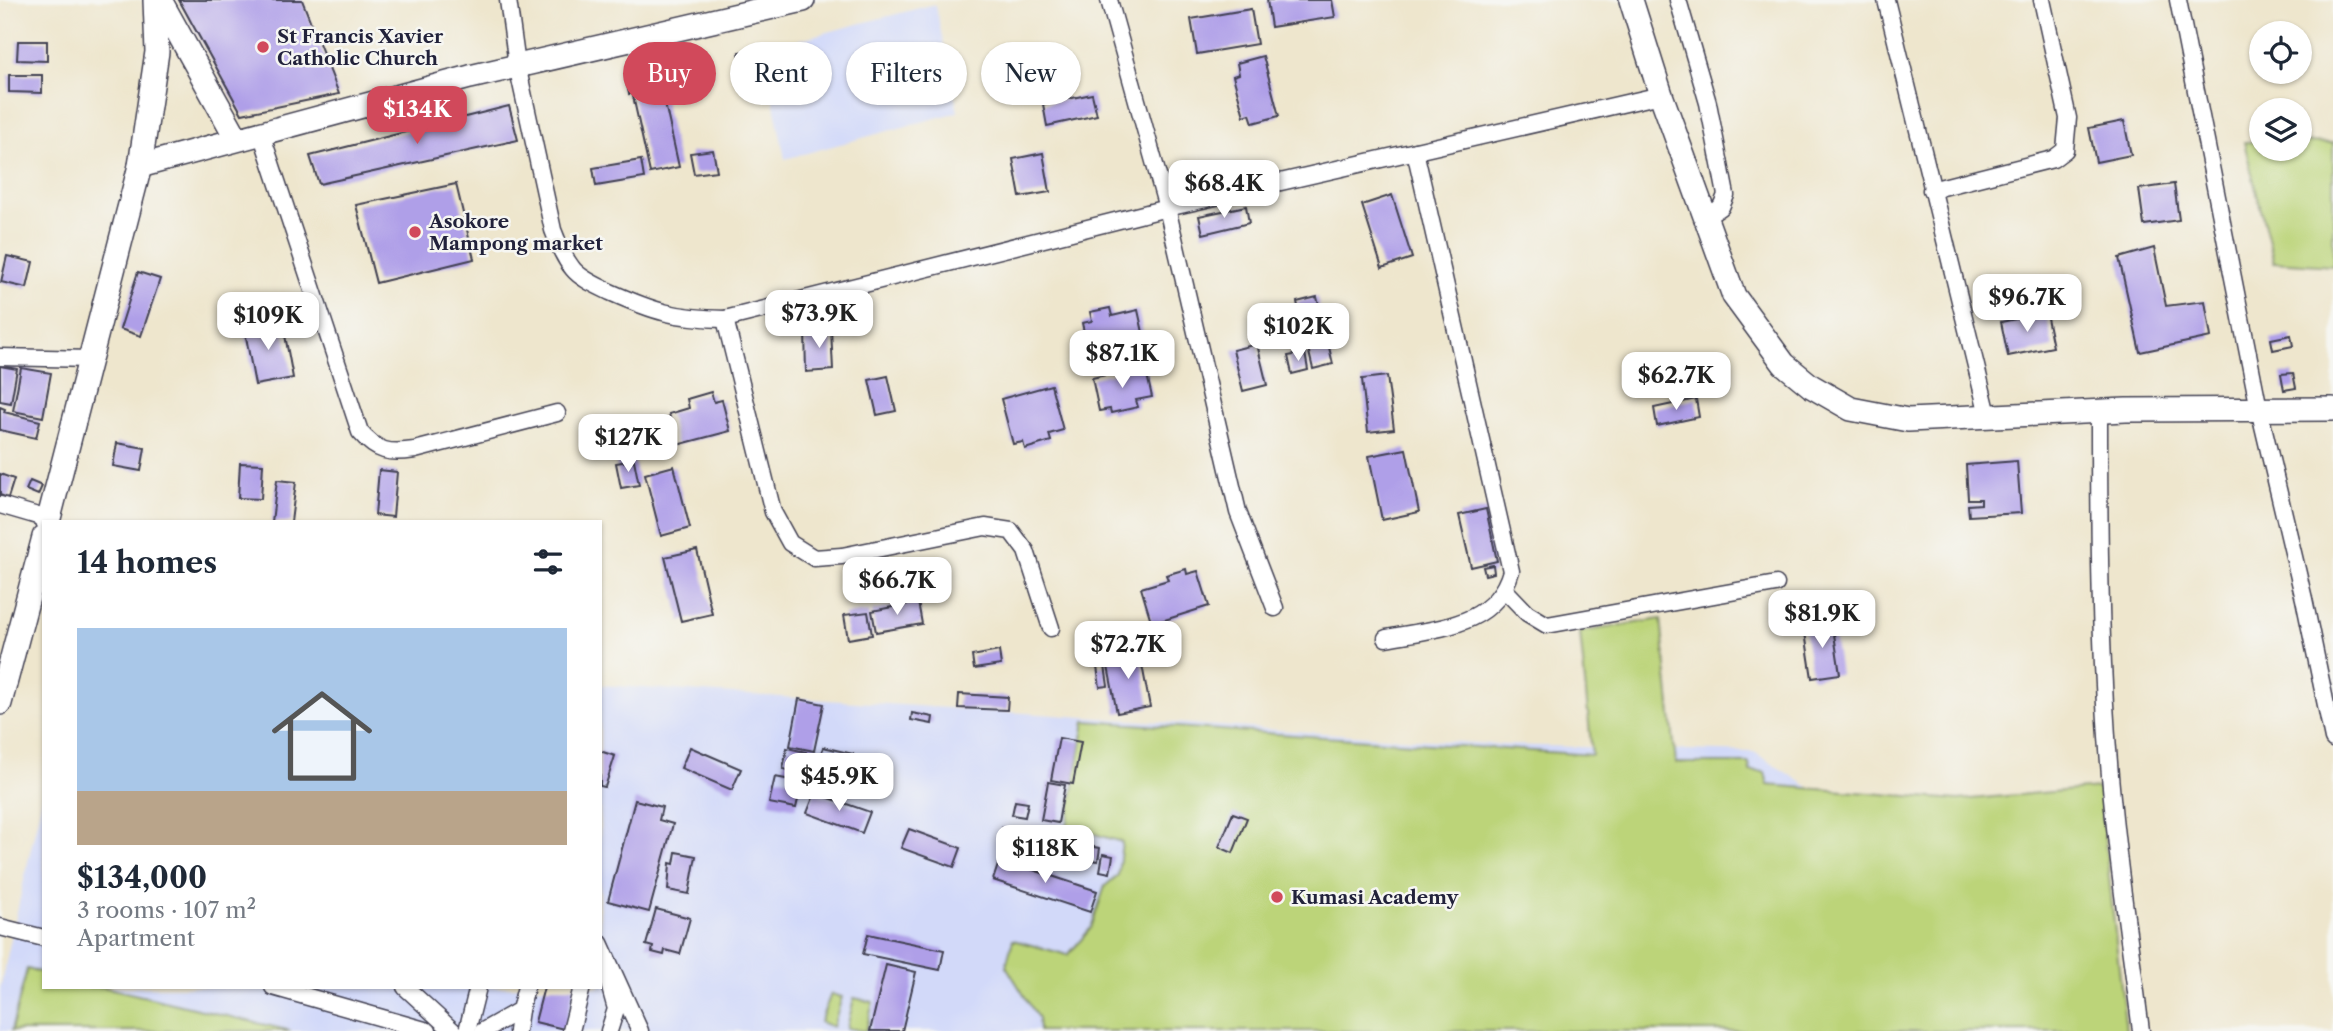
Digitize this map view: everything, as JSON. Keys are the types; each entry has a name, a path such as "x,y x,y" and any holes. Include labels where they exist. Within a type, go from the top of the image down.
{"street":[{"path":"49,520 140,166 157,52 155,0"},
{"path":"160,0 237,139"},
{"path":"508,0 517,65 553,230 561,252 574,270 598,286 657,313 687,318 725,319 1167,208 1661,95"},
{"path":"140,166 517,65 803,0"},
{"path":"1109,0 1167,208 1238,512 1275,608"},
{"path":"1631,0 1661,95 1734,296 1784,365 1811,386 1852,409 1908,420 1989,419 2099,412 2333,409"},
{"path":"1678,0 1708,103 1726,195 1721,206 1706,217"},
{"path":"1886,0 1989,419"},
{"path":"1931,190 2053,159 2065,150 2068,118 2042,0"},
{"path":"2178,0 2259,409 2304,599 2333,739"},
{"path":"261,133 360,432 373,448 393,453 415,450 557,413"},
{"path":"1386,638 1453,625 1478,615 1495,604 1506,590 1511,571 1415,151"},
{"path":"725,319 773,512 790,543 814,558 842,556 985,527 1011,531 1026,551 1051,628"},
{"path":"0,357 91,359"},
{"path":"2099,412 2099,565 2104,686 2115,835 2141,1031"},
{"path":"0,505 42,524"},
{"path":"0,703 40,569"},
{"path":"1506,590 1527,613 1547,625 1776,584"},
{"path":"0,927 42,938"},
{"path":"602,947 640,1031"},
{"path":"602,957 616,1009 608,1031"},
{"path":"280,989 428,1031"},
{"path":"407,989 453,1031"},
{"path":"467,1031 478,989"},
{"path":"517,1031 525,989"},
{"path":"571,1031 582,989"},
{"path":"483,1031 520,1010"}],"shaded area":[{"path":"935,4 943,42 846,42 846,105 957,105 958,112 785,159 774,105 832,105 832,42 790,42"},
{"name":"Kumasi Academy","path":"602,685 1505,745 1754,752 1820,794 1965,1031 0,1031 0,989 42,798 42,989 602,989"}],"green space":[{"path":"2244,142 2249,142 2249,161 2312,161 2312,142 2333,143 2333,266 2274,262"},
{"path":"1661,619 1676,763 1749,763 1750,771 1765,772 1768,785 1958,800 2099,788 2126,1031 1039,1031 1038,1018 1006,966 1013,940 1068,955 1091,928 1105,886 1118,875 1122,842 1067,826 1085,721 1592,755 1580,632"},
{"path":"27,969 42,973 42,989 112,989 291,1031 11,1031"},
{"path":"831,994 842,997 833,1027 820,1022"},
{"path":"854,998 873,1002 866,1031 847,1028"}],"building":[{"name":"St Francis Xavier Catholic Church","path":"179,0 302,0 339,94 242,114"},
{"path":"1267,0 1332,0 1335,17 1271,27"},
{"path":"1251,9 1257,44 1197,54 1191,19"},
{"path":"18,41 47,41 47,61 17,60"},
{"path":"1263,56 1279,116 1253,123 1250,114 1244,116 1233,76 1239,74 1237,63"},
{"path":"9,75 42,75 42,93 9,92"},
{"path":"1092,94 1097,115 1047,126 1043,105 1081,105 1081,96"},
{"path":"635,105 665,105 679,167 650,173"},
{"path":"509,106 518,140 319,184 310,156"},
{"path":"2124,121 2131,155 2096,162 2089,128"},
{"path":"713,150 717,171 694,174 690,153"},
{"path":"1043,153 1050,192 1020,197 1013,159"},
{"path":"641,160 644,178 596,186 593,168"},
{"name":"Asokore Mampong market","path":"456,184 474,259 376,283 356,205"},
{"path":"2174,184 2179,220 2144,225 2139,189"},
{"path":"1392,195 1412,258 1382,268 1362,205"},
{"path":"1246,206 1249,223 1203,234 1199,216"},
{"path":"2154,248 2166,306 2205,301 2211,337 2140,352 2119,258"},
{"path":"7,256 33,262 27,288 1,282"},
{"path":"138,272 160,279 141,336 120,329"},
{"path":"1317,297 1333,364 1313,369 1297,302"},
{"path":"1110,308 1112,316 1138,310 1146,346 1090,359 1082,323 1092,321 1090,312"},
{"path":"2046,313 2053,347 2008,356 2001,322"},
{"path":"282,319 293,378 255,385 244,326"},
{"path":"831,329 833,370 806,372 805,330"},
{"path":"2291,335 2293,346 2273,350 2271,339"},
{"path":"1257,344 1267,385 1243,391 1233,350"},
{"path":"1305,353 1308,370 1292,374 1288,356"},
{"path":"0,366 17,369 11,403 0,401"},
{"path":"1145,366 1152,397 1136,400 1138,407 1111,413 1110,409 1099,411 1092,378"},
{"path":"21,368 51,373 43,417 13,411"},
{"path":"2293,373 2296,388 2284,390 2281,374"},
{"path":"888,376 896,411 877,415 869,380"},
{"path":"1387,376 1394,429 1368,432 1362,379"},
{"path":"1051,385 1063,430 1049,434 1051,441 1025,449 1023,442 1013,444 1001,399"},
{"path":"711,392 714,402 722,400 730,431 677,445 669,414 689,408 687,399"},
{"path":"1696,399 1699,417 1657,426 1654,408"},
{"path":"0,407 5,409 4,412 40,421 36,438 0,430"},
{"path":"117,443 145,448 141,471 113,466"},
{"path":"1406,449 1419,512 1382,520 1369,456"},
{"path":"634,460 639,485 621,488 616,463"},
{"path":"2017,461 2021,513 1969,516 1968,505 1981,504 1981,499 1968,499 1966,465"},
{"path":"240,463 263,464 261,499 238,498"},
{"path":"674,466 690,528 661,536 645,474"},
{"path":"379,470 397,472 393,517 375,515"},
{"path":"0,474 14,479 8,498 0,495"},
{"path":"277,480 296,482 291,520 272,520"},
{"path":"30,481 42,486 38,495 26,490"},
{"path":"1486,509 1497,561 1471,567 1459,515"},
{"path":"697,550 712,614 681,621 665,557"},
{"path":"1493,565 1494,573 1485,575 1483,567"},
{"path":"1186,569 1187,574 1198,571 1209,606 1152,624 1141,588 1168,580 1166,575"},
{"path":"918,602 922,624 876,632 872,611"},
{"path":"868,612 872,635 848,639 844,615"},
{"path":"1832,621 1840,674 1812,678 1804,626"},
{"path":"1139,649 1150,707 1117,713 1106,656"},
{"path":"999,651 1001,665 974,669 972,656"},
{"path":"1105,666 1108,686 1100,687 1097,667"},
{"path":"959,694 1008,697 1007,710 958,708"},
{"path":"799,699 824,704 814,751 790,746"},
{"path":"912,713 933,717 932,724 911,720"},
{"path":"1059,738 1081,742 1073,784 1051,780"},
{"path":"690,747 741,769 732,790 681,768"},
{"path":"823,747 853,754 849,774 819,767"},
{"path":"787,748 806,752 802,773 783,769"},
{"path":"602,752 615,756 605,787 602,786"},
{"path":"775,777 802,782 796,808 769,803"},
{"path":"1048,782 1065,785 1058,823 1041,820"},
{"path":"815,793 870,812 862,833 807,813"},
{"path":"635,800 662,807 659,820 673,824 649,912 608,901"},
{"path":"1015,801 1028,803 1025,817 1012,815"},
{"path":"1233,813 1247,818 1233,853 1219,847"},
{"path":"1002,828 1028,833 1026,845 999,840"},
{"path":"909,829 961,848 954,867 901,848"},
{"path":"1061,837 1073,839 1071,848 1060,846"},
{"path":"1077,844 1100,848 1098,861 1075,857"},
{"path":"1036,846 1046,848 1044,858 1034,856"},
{"path":"676,852 696,856 689,894 668,890 670,863 674,864"},
{"path":"1103,854 1113,856 1110,873 1100,871"},
{"path":"1000,859 1097,891 1090,912 993,880"},
{"path":"656,909 690,918 680,954 665,950 664,955 652,952 653,947 646,945"},
{"path":"868,934 944,950 940,970 863,954"},
{"path":"886,965 916,972 902,1031 870,1031"},
{"path":"543,989 574,989 564,1029 535,1022"}],"place":[{"name":"St Francis Xavier Catholic Church","path":"263,47"},
{"name":"Asokore Mampong market","path":"415,232"},
{"name":"Kumasi Academy","path":"1277,897"}]}
